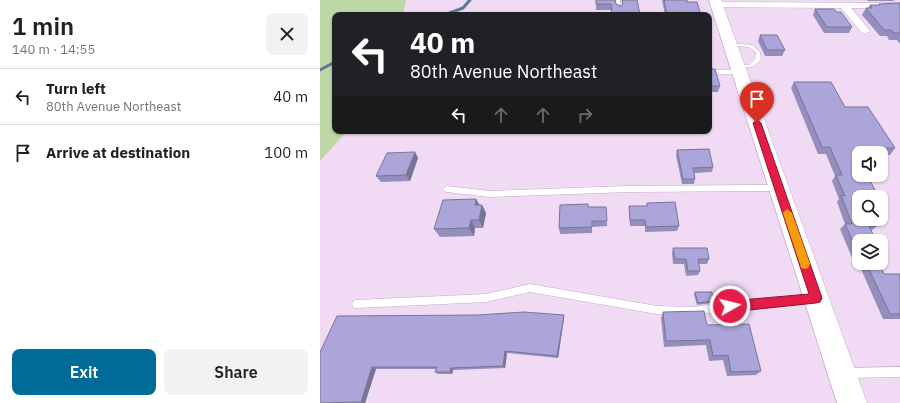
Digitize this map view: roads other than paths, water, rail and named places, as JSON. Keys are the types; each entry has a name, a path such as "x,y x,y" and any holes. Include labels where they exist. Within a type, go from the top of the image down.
{"main road":[{"path":"716,3 852,403"}],"street":[{"path":"716,3 844,6 861,3 900,6"},
{"path":"844,6 865,31"}],"lane":[{"path":"618,0 619,10"},
{"path":"712,72 739,69"},
{"path":"446,189 490,194 628,189 779,188"},
{"path":"356,304 486,298 530,288 657,310 693,311 746,304 816,298"},
{"path":"842,374 900,372"}],"waterway":[{"path":"452,12 463,8 470,0"},
{"path":"320,70 332,64"}]}
